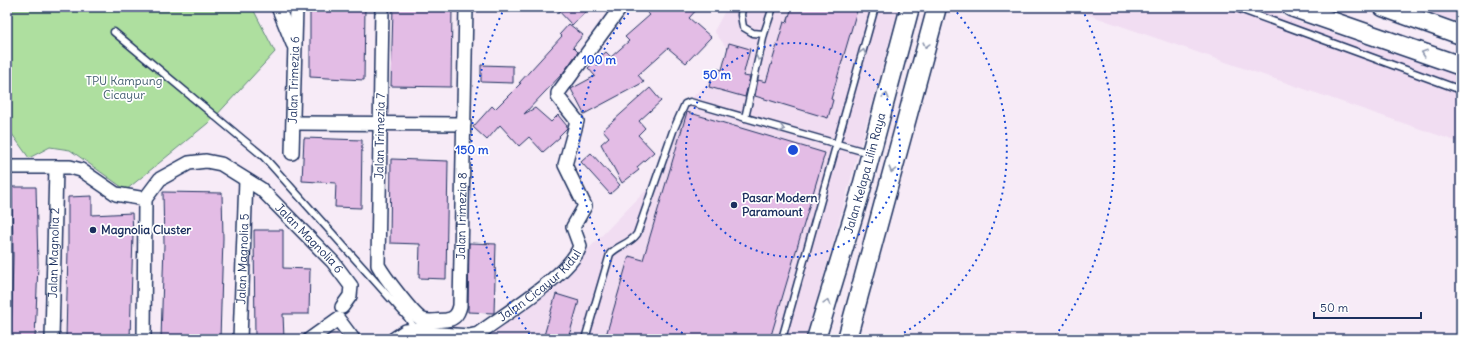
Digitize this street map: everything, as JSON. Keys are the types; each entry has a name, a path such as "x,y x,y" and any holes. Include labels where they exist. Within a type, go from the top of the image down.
{"street":[{"path":"278,7 295,48"},
{"name":"Jalan Trimezia 6","path":"292,153 296,7"},
{"name":"Jalan Trimezia 7","path":"382,7 378,265 384,275 421,319 427,321 452,319 457,315 460,306"},
{"name":"Jalan Trimezia 8","path":"460,306 466,7"},
{"name":"Jalan Cicayur Kidul","path":"416,330 426,333 469,336 478,334 556,277 576,256 580,246 573,227 585,206 565,165 576,121 558,96 558,93 621,7"},
{"name":"Jalan Kelapa Lilin Raya","path":"816,339 871,153 910,7"},
{"name":"Jalan Kelapa Lilin Raya","path":"847,339 937,7"},
{"path":"1294,7 1461,66"},
{"path":"1383,7 1461,34"},
{"path":"294,123 380,122 464,124"},
{"name":"Jalan Magnolia 6","path":"145,199 160,179 189,163 206,162 221,164 261,189 333,262 351,286 350,296 342,307"},
{"path":"7,167 56,167 80,170 116,194 145,199 144,339"},
{"name":"Jalan Magnolia 2","path":"52,339 56,167"},
{"name":"Jalan Magnolia 5","path":"240,339 246,180"},
{"path":"310,339 338,319 353,339"},
{"path":"394,339 406,332 416,330"}],"lane":[{"path":"742,7 741,15 743,26 754,33 764,34"},
{"path":"745,118 764,34 773,7"},
{"path":"782,339 838,144 875,7"},
{"path":"1234,7 1461,90"},
{"path":"114,32 264,157 407,317 416,330"},
{"path":"585,339 610,254 631,240 637,234 683,106 690,102 871,153"}],"shaded area":[{"path":"727,7 899,7 806,339 479,339 562,276 662,174 678,111 736,60 714,31"},
{"path":"1253,7 1461,76 1461,143 1069,8"},
{"path":"1413,7 1461,7 1461,23"}],"green space":[{"name":"TPU Kampung Cicayur","path":"8,7 252,7 275,52 213,119 126,190 70,150 50,147 29,158 7,127"}],"building":[{"path":"310,7 365,7 364,80 310,77"},
{"path":"393,7 452,7 451,87 391,86"},
{"path":"555,7 591,7 572,25"},
{"path":"641,7 699,7 689,18 711,37 686,63 668,48 638,75 644,82 584,114 571,89 595,76 588,68 606,52 611,57 629,41 625,37 650,15"},
{"path":"792,7 858,7 831,99 833,100 828,118 755,96 758,80 766,82 784,22 787,23"},
{"path":"569,24 583,35 573,47 578,52 563,73 524,114 535,108 551,122 558,115 567,128 559,136 560,137 543,152 529,137 519,146 500,125 487,140 473,127 492,106 495,109 521,83 519,83 562,36 560,34"},
{"path":"729,43 750,49 743,76 750,77 745,97 709,87 714,68 722,70"},
{"path":"481,65 513,66 513,83 481,82"},
{"path":"650,88 661,101 639,121 645,128 638,135 654,152 637,167 639,170 622,183 601,144 609,137 603,130"},
{"name":"Pasar Modern Paramount","path":"687,112 825,153 770,339 605,339 629,256 643,260"},
{"path":"304,138 362,140 361,208 335,207 336,183 302,181"},
{"path":"591,153 620,185 610,194 581,162"},
{"path":"391,159 448,161 446,279 419,278 420,244 390,243"},
{"path":"12,187 36,187 38,264 35,339 11,339 13,256"},
{"path":"163,192 222,193 223,238 220,339 161,339 164,244"},
{"path":"92,196 92,215 132,213 133,234 130,339 66,339 68,197"},
{"path":"254,230 283,230 283,268 310,269 309,314 283,314 284,339 255,339"},
{"path":"469,243 496,244 494,313 468,312"},
{"path":"556,294 579,301 568,339 543,339"}],"place":[{"name":"Pasar Modern Paramount","path":"734,205"},
{"name":"Magnolia Cluster","path":"93,230"}]}
